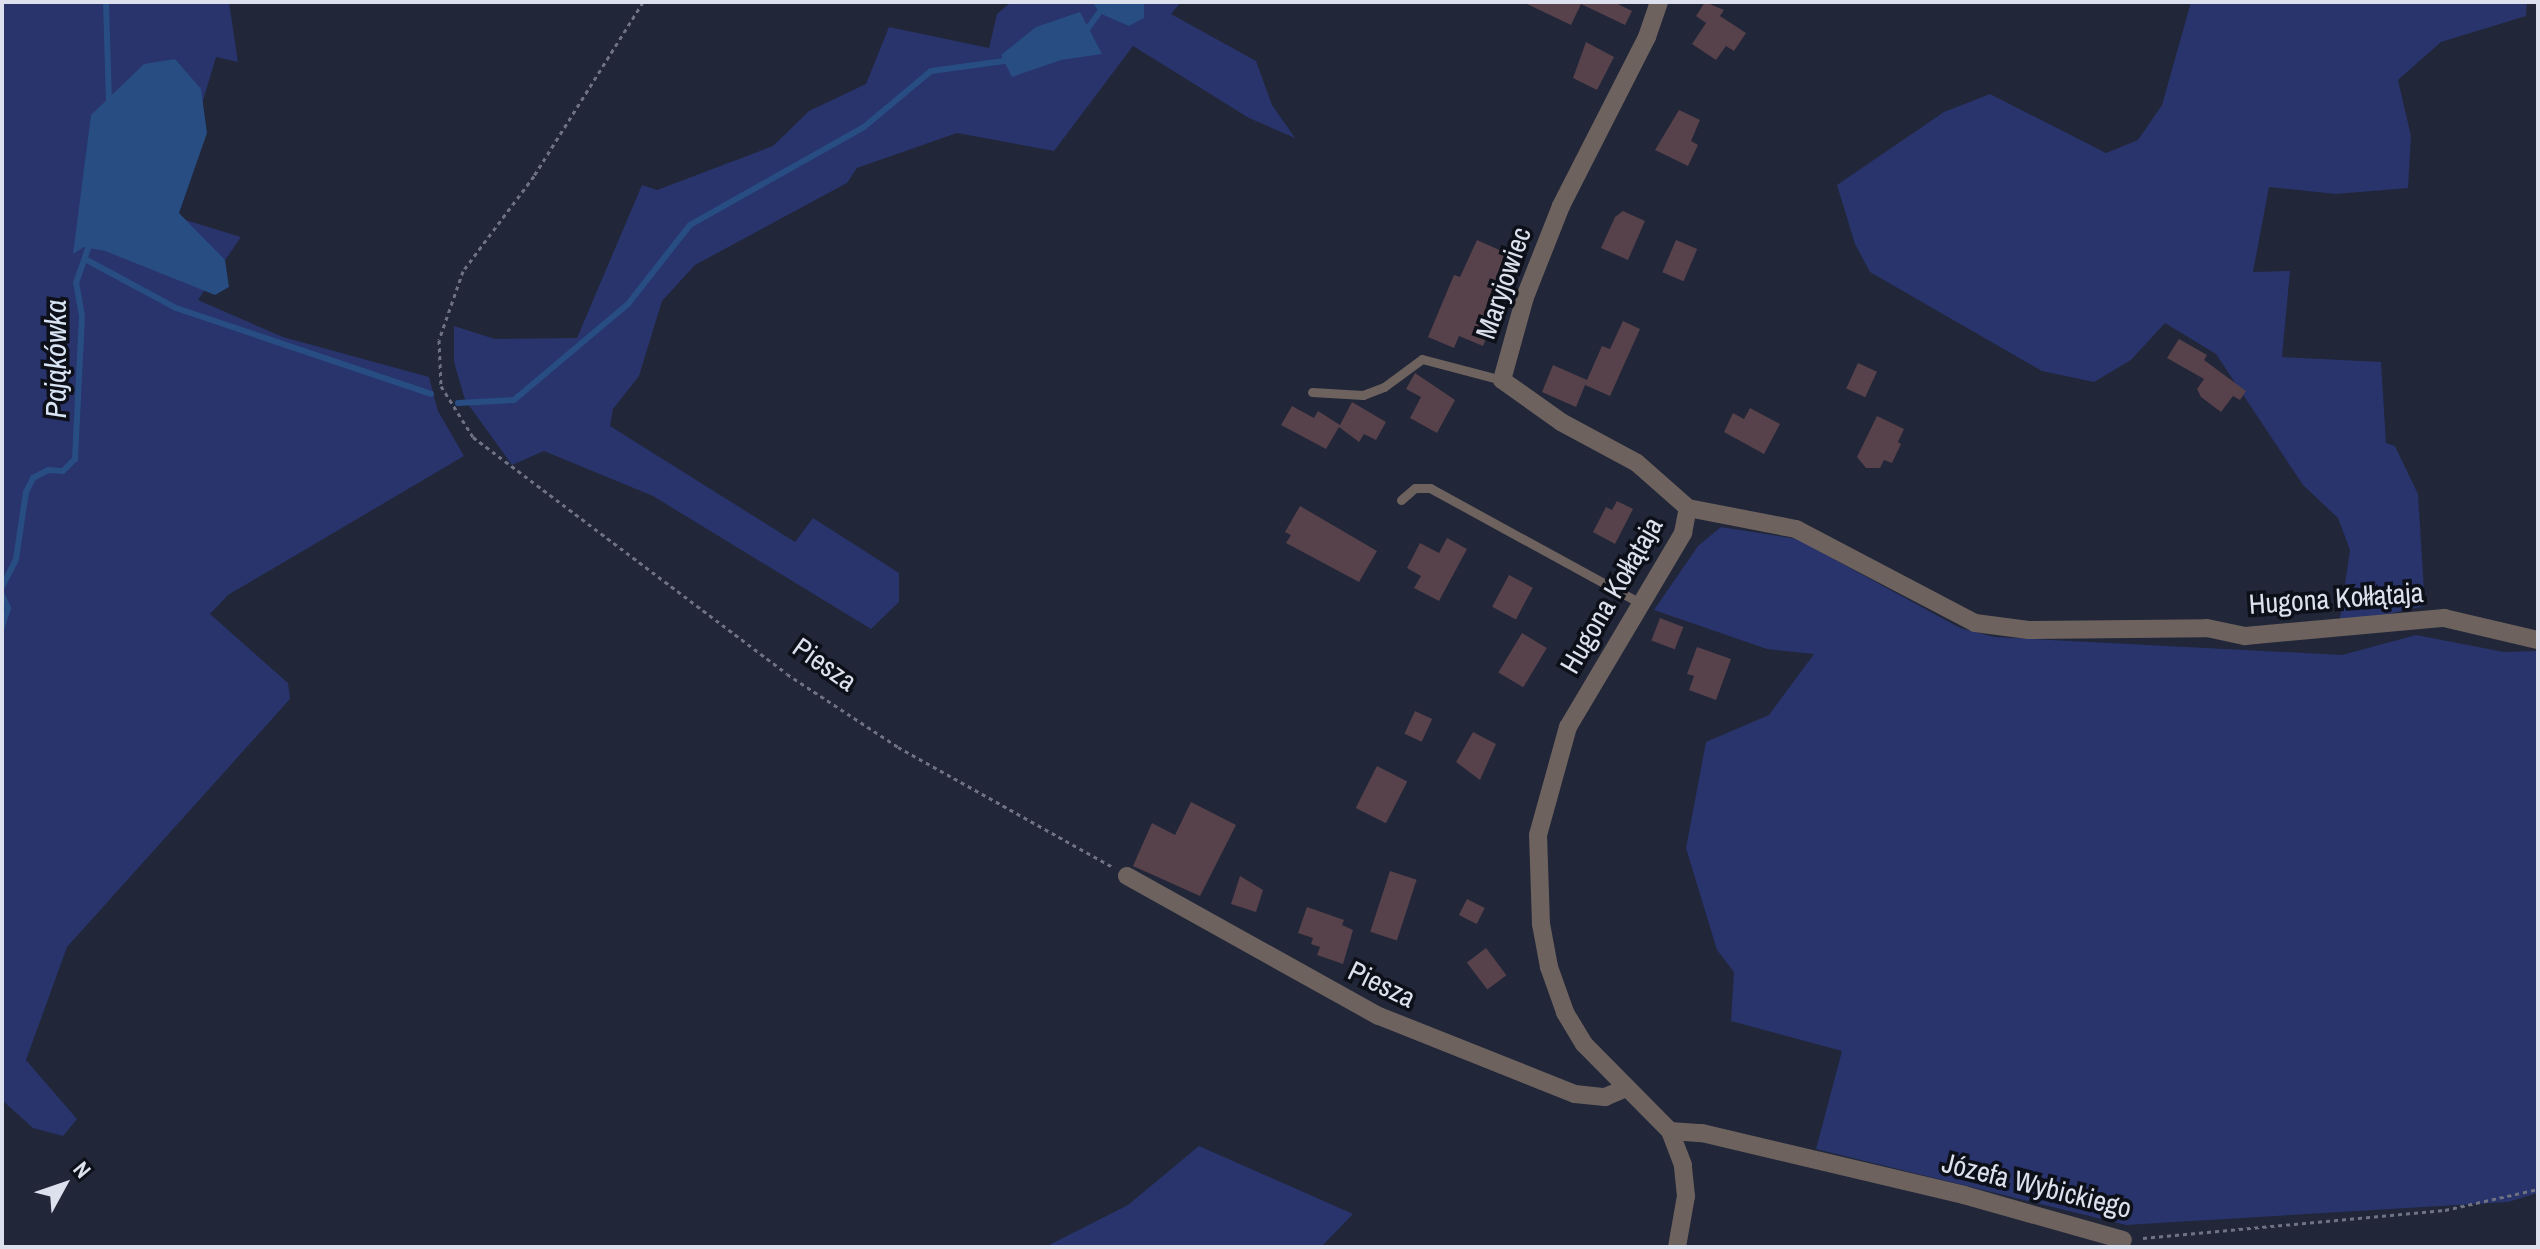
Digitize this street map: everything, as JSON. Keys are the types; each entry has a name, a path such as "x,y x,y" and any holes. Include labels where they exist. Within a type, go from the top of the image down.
{"street":[{"name":"Maryjowiec","path":"1659,2 1641,50 1561,206 1525,297 1502,380 1561,422 1637,463 1688,508"},
{"name":"Hugona Kołłątaja","path":"1677,1247 1686,1196 1683,1165 1670,1131 1584,1044 1549,967 1541,924 1538,835 1568,727 1683,533 1688,508 1796,529 1975,623 2029,630 2207,628 2245,636 2444,618 2538,640"},
{"name":"Piesza","path":"1127,876 1379,1016 1575,1094 1605,1097 1626,1088"},
{"name":"Józefa Wybickiego","path":"1670,1131 1702,1133 1964,1195 2123,1240"}],"lane":[{"path":"1312,392 1363,395 1384,387 1422,359 1502,380"},
{"path":"1401,500 1415,488 1430,488 1640,603"}],"path":[{"name":"Piesza","path":"643,2 534,176 463,271 439,340 441,386 473,437 787,674 898,747 1127,876"},
{"name":"Józefa Wybickiego","path":"2123,1240 2445,1210 2538,1189"}],"shaded area":[{"path":"2,2 229,2 238,62 216,57 169,215 241,237 198,300 283,337 429,377 438,411 464,456 228,595 210,614 288,683 290,699 67,947 26,1060 77,1119 63,1136 33,1128 2,1100"},
{"path":"1011,2 1181,2 1171,14 1256,61 1272,105 1295,138 1249,118 1133,46 1054,151 957,133 857,168 847,183 695,265 662,301 639,376 613,409 610,426 795,542 813,518 899,573 899,602 871,629 653,496 544,451 512,465 465,400 454,362 454,326 495,339 577,338 642,185 657,190 773,146 809,111 866,84 889,27 989,48 997,14"},
{"path":"1093,2 1144,2 1144,18 1129,26 1099,13"},
{"path":"2191,2 2527,2 2526,16 2441,42 2398,80 2411,136 2408,188 2336,194 2269,187 2253,272 2290,271 2282,357 2381,362 2386,443 2395,446 2418,494 2425,606 2339,625 2350,550 2338,518 2303,485 2216,354 2165,323 2131,360 2094,382 2042,371 1870,272 1855,244 1837,185 1944,112 1990,94 2106,153 2138,140 2162,105"},
{"path":"1080,12 1102,54 1061,60 1012,77 1001,55 1036,27"},
{"path":"175,59 201,89 207,133 179,213 225,260 229,287 215,295 105,251 84,247 73,254 91,115 144,64"},
{"path":"1721,527 1797,539 1960,628 1994,637 2342,655 2416,635 2504,652 2538,651 2538,1193 2508,1202 2126,1225 1816,1149 1842,1051 1731,1021 1734,972 1717,950 1686,848 1706,742 1769,715 1814,654 1767,649 1654,610 1698,546"},
{"path":"1199,1146 1353,1214 1321,1247 1045,1247 1128,1205"}],"building":[{"path":"1523,2 1614,2 1632,11 1625,25 1581,4 1571,25"},
{"path":"1705,2 1724,10 1720,16 1746,33 1734,51 1726,46 1716,60 1692,44 1706,23 1696,16"},
{"path":"1586,42 1614,57 1597,90 1573,78"},
{"path":"1679,110 1700,120 1691,141 1698,145 1688,166 1655,150"},
{"path":"1623,211 1645,221 1628,260 1601,248 1615,217"},
{"path":"1477,240 1515,257 1492,309 1498,312 1483,346 1459,336 1454,348 1428,337 1454,275 1460,277"},
{"path":"1676,240 1697,249 1683,281 1662,272"},
{"path":"1623,321 1640,329 1610,396 1585,385 1576,407 1542,392 1553,365 1587,380 1602,346 1610,349"},
{"path":"2179,339 2207,355 2204,360 2246,391 2240,400 2233,396 2221,412 2201,397 2197,389 2204,379 2167,358"},
{"path":"1858,363 1877,372 1865,397 1846,388"},
{"path":"1415,373 1455,400 1437,433 1410,418 1421,397 1406,389"},
{"path":"1352,402 1386,422 1376,440 1364,434 1359,442 1339,427 1326,449 1281,425 1292,406 1314,418 1318,411 1340,425"},
{"path":"1750,408 1780,424 1764,454 1724,432 1733,413 1744,419"},
{"path":"1877,416 1904,429 1898,442 1901,444 1892,463 1884,460 1880,468 1866,468 1857,457"},
{"path":"1617,501 1633,509 1615,544 1593,532 1606,507 1612,510"},
{"path":"1300,506 1377,551 1359,582 1286,543 1291,535 1285,532"},
{"path":"1447,538 1467,549 1439,601 1414,588 1421,576 1407,568 1420,543 1439,553"},
{"path":"1509,575 1533,588 1516,619 1492,607"},
{"path":"1660,618 1683,627 1675,649 1651,640"},
{"path":"1522,633 1547,648 1523,687 1498,672"},
{"path":"1697,647 1731,659 1716,700 1689,690 1694,676 1687,674"},
{"path":"1415,711 1432,719 1422,742 1404,734"},
{"path":"1473,732 1496,744 1480,780 1456,762"},
{"path":"1377,766 1407,781 1386,823 1356,808"},
{"path":"1191,802 1236,825 1200,896 1133,866 1152,823 1175,835"},
{"path":"1390,871 1417,880 1397,941 1370,932"},
{"path":"1240,876 1263,890 1256,912 1231,904"},
{"path":"1467,899 1485,908 1477,924 1459,915"},
{"path":"1307,907 1344,920 1342,925 1353,930 1343,964 1317,955 1320,947 1311,944 1313,938 1298,933"},
{"path":"1486,948 1506,975 1487,990 1467,962"}],"waterway":[{"name":"Pająkówka","path":"106,2 109,102"},
{"path":"1088,28 1099,13"},
{"path":"458,403 514,400 628,304 690,225 864,127 931,71 1004,61"},
{"name":"Pająkówka","path":"2,587 16,559 26,492 33,478 48,470 63,471 75,459 82,316 76,283 91,240"},
{"path":"85,259 176,308 431,394"},
{"name":"Pająkówka","path":"2,595 8,608 2,627"}]}
